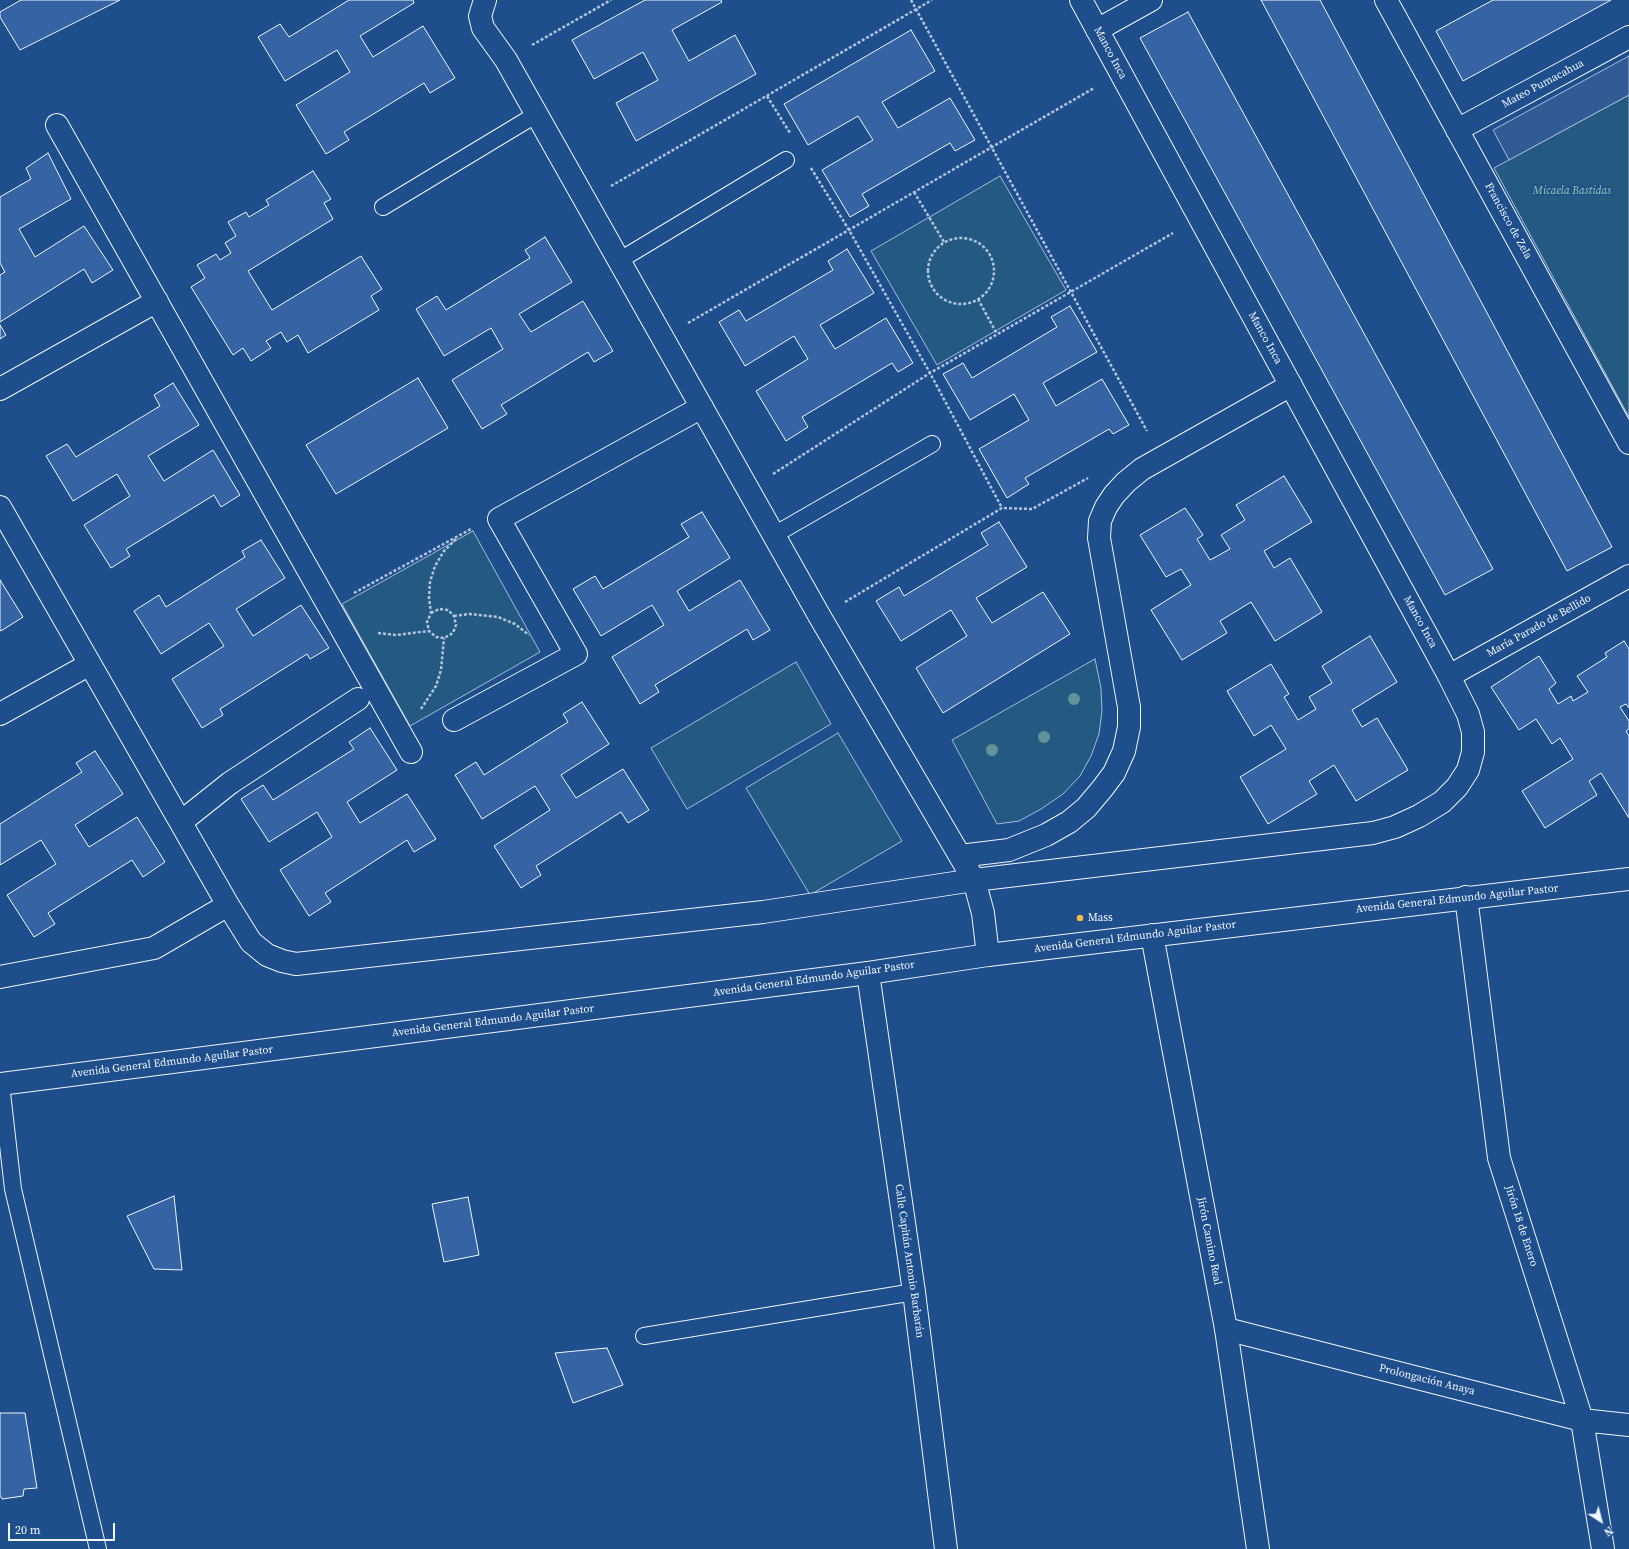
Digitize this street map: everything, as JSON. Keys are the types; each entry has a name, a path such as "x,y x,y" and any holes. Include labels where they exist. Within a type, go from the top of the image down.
{"street":[{"path":"485,0 480,16 483,28 506,60 820,617 974,880 983,913 988,955"},
{"name":"Manco Inca","path":"0,507 228,905 251,942 267,955 282,961 296,964 763,912 974,880 1366,834 1396,827 1419,816 1442,802 1457,787 1468,770 1473,752 1472,732 1468,714 1449,676 1081,0"},
{"path":"1097,30 1151,0"},
{"name":"Francisco de Zela","path":"1386,0 1629,443"},
{"name":"Mateo Pumacahua","path":"1457,130 1629,37"},
{"path":"57,125 411,752"},
{"path":"0,389 157,301"},
{"path":"960,856 1009,850 1046,835 1069,822 1086,808 1114,773 1124,751 1129,727 1129,706 1099,538 1100,521 1106,507 1126,482 1142,470 1291,385"},
{"path":"454,720 576,654 499,519 702,407"},
{"name":"María Parado de Bellido","path":"1449,676 1629,576"},
{"path":"0,714 90,664"},
{"path":"181,822 230,783 358,699"},
{"name":"Avenida General Edmundo Aguilar Pastor","path":"1,1084 868,973 988,955 1466,897 1629,879"},
{"name":"Jirón 18 de Enero","path":"1466,897 1499,1158 1582,1420 1602,1549"},
{"path":"0,977 154,948 228,905"},
{"name":"Jirón Camino Real","path":"1152,935 1226,1330 1258,1549"},
{"name":"Calle Capitán Antonio Barbarán","path":"868,973 914,1292 946,1549"},
{"name":"Prolongación Anaya","path":"1226,1330 1582,1420 1629,1426"}],"lane":[{"path":"383,207 537,114"},
{"path":"620,260 786,160"},
{"path":"774,534 932,444"},
{"path":"1,1084 4,1155 98,1549"},
{"path":"644,1336 914,1292"}],"path":[{"path":"506,60 611,0"},
{"path":"911,0 1162,458"},
{"path":"586,200 932,0"},
{"path":"663,337 1120,72"},
{"path":"767,96 792,136"},
{"path":"808,163 849,230 930,373 1002,508"},
{"path":"914,192 944,242"},
{"path":"749,490 930,373 1199,218"},
{"path":"956,238 969,239 980,244 990,254 994,266 993,279 987,291 978,299 965,304 952,303 940,298 932,288 928,276 928,263 934,252 944,242 956,238"},
{"path":"978,299 997,334"},
{"path":"820,617 1002,508 1032,509 1092,476"},
{"path":"329,607 472,528"},
{"path":"472,528 476,535"},
{"path":"431,613 439,609 448,610 454,616 456,625 453,633 444,638 436,636 429,631 427,622 431,613 429,598 430,582 435,566 444,551 457,538 472,528"},
{"path":"454,616 469,614 498,617 515,624 534,640"},
{"path":"530,630 534,636"},
{"path":"373,632 396,635 429,631"},
{"path":"399,731 414,718 427,703 436,686 443,659 444,638"}],"green space":[{"name":"Micaela Bastidas","path":"1629,95 1629,417 1494,168"},
{"path":"1000,176 1066,290 937,365 871,251"},
{"path":"473,531 540,652 410,726 342,604"},
{"path":"1095,659 1101,688 1102,711 1099,734 1091,756 1080,776 1063,794 1041,809 1019,821 997,824 952,740"},
{"path":"796,662 831,724 687,809 651,748"},
{"path":"838,733 902,841 810,895 746,788"}],"shaded area":[{"path":"1629,56 1629,95 1509,160 1493,130"}],"building":[{"path":"21,0 120,0 20,50 0,17 0,12"},
{"path":"349,0 413,0 414,3 360,36 373,57 423,26 455,78 430,93 424,83 344,132 349,140 326,154 296,105 350,72 337,50 285,81 258,37 280,24 289,37"},
{"path":"645,0 721,0 722,2 672,30 689,61 735,35 756,74 636,141 616,103 658,80 643,52 594,79 572,40"},
{"path":"1261,0 1320,0 1612,547 1567,571"},
{"path":"1493,0 1611,0 1463,81 1436,31"},
{"path":"1188,12 1493,569 1445,595 1140,38"},
{"path":"911,30 935,71 882,102 898,128 950,98 975,140 955,151 950,143 862,194 869,206 850,217 822,170 873,140 858,116 808,145 784,104"},
{"path":"48,153 71,199 19,229 35,257 84,226 113,270 92,283 84,269 0,322 0,275 5,272 0,263 0,197 31,179 26,168"},
{"path":"313,171 331,199 324,203 333,219 248,271 272,310 361,256 382,289 371,296 379,310 308,353 298,335 287,342 281,332 266,341 271,348 251,361 243,348 233,355 191,287 205,278 197,265 216,254 220,260 231,253 225,243 236,236 228,222 246,212 249,217 269,205 266,200"},
{"path":"545,237 572,282 519,314 531,332 583,301 613,351 594,362 588,352 501,405 507,414 482,429 452,380 503,349 491,328 444,356 416,309 437,296 446,310 530,258 525,250"},
{"path":"847,249 874,293 820,325 835,349 886,318 913,363 898,372 892,363 802,417 808,427 786,441 756,391 808,359 794,336 745,366 719,322 739,310 746,321 833,270 828,261"},
{"path":"1070,306 1097,352 1043,383 1056,406 1102,379 1129,425 1113,434 1109,429 1025,478 1029,484 1007,498 979,449 1029,420 1014,394 970,420 943,374 963,363 972,378 1057,327 1051,317"},
{"path":"0,325 6,335 0,339"},
{"path":"418,378 448,428 336,494 306,445"},
{"path":"173,383 199,425 148,456 164,481 213,450 240,495 221,507 214,495 126,549 130,556 111,568 84,525 130,496 117,474 73,501 46,456 67,444 76,457 160,406 154,395"},
{"path":"1284,476 1312,522 1264,551 1274,568 1290,558 1322,612 1275,641 1251,602 1220,621 1227,633 1182,660 1151,610 1191,585 1181,569 1166,577 1140,535 1185,508 1203,535 1197,539 1210,560 1230,549 1221,535 1245,520 1236,505"},
{"path":"702,512 730,558 677,591 689,611 740,580 770,630 753,640 747,629 655,685 659,692 640,704 612,657 664,625 652,605 601,636 573,589 595,576 603,589 689,537 681,524"},
{"path":"999,522 1027,567 976,598 992,623 1043,592 1070,634 943,713 916,668 967,636 951,610 901,641 876,601 899,587 904,596 988,545 981,533"},
{"path":"261,540 285,578 236,609 253,636 301,605 329,648 310,659 307,654 220,709 223,715 202,728 172,679 224,646 209,623 161,654 134,611 159,595 166,607 245,557 242,551"},
{"path":"0,580 23,617 1,631 0,630"},
{"path":"1370,636 1397,682 1352,710 1362,727 1377,718 1408,770 1356,801 1334,765 1309,781 1317,794 1268,824 1240,777 1286,749 1271,725 1254,736 1227,691 1271,664 1289,694 1284,697 1298,720 1316,709 1309,697 1332,683 1322,666"},
{"path":"1624,641 1629,649 1629,708 1626,704 1620,707 1629,721 1629,729 1626,731 1629,736 1629,818 1601,773 1589,781 1597,795 1545,828 1522,791 1573,759 1560,738 1552,744 1536,719 1519,730 1491,687 1539,656 1556,683 1549,689 1558,704 1571,696 1573,701 1588,692 1577,676 1607,657 1605,653"},
{"path":"582,702 609,744 561,775 576,798 623,769 649,810 628,823 621,812 536,866 541,875 521,888 494,846 550,810 535,786 482,819 455,775 476,762 484,775 568,722 563,714"},
{"path":"370,728 397,770 347,802 360,823 407,794 436,839 414,852 407,840 325,893 331,902 309,916 280,870 332,837 317,812 269,842 241,799 263,785 273,800 354,749 349,742"},
{"path":"95,751 123,794 75,825 89,847 137,817 165,862 143,877 132,860 48,913 55,924 34,937 7,895 56,864 41,840 0,865 0,824 82,772 76,763"},
{"path":"174,1196 182,1270 154,1269 127,1216"},
{"path":"468,1197 479,1255 444,1262 432,1204"},
{"path":"607,1348 623,1385 573,1403 555,1353"},
{"path":"0,1413 25,1413 37,1488 24,1489 23,1496 2,1499 0,1495"}],"place":[{"name":"Mass","path":"1080,918"}]}
